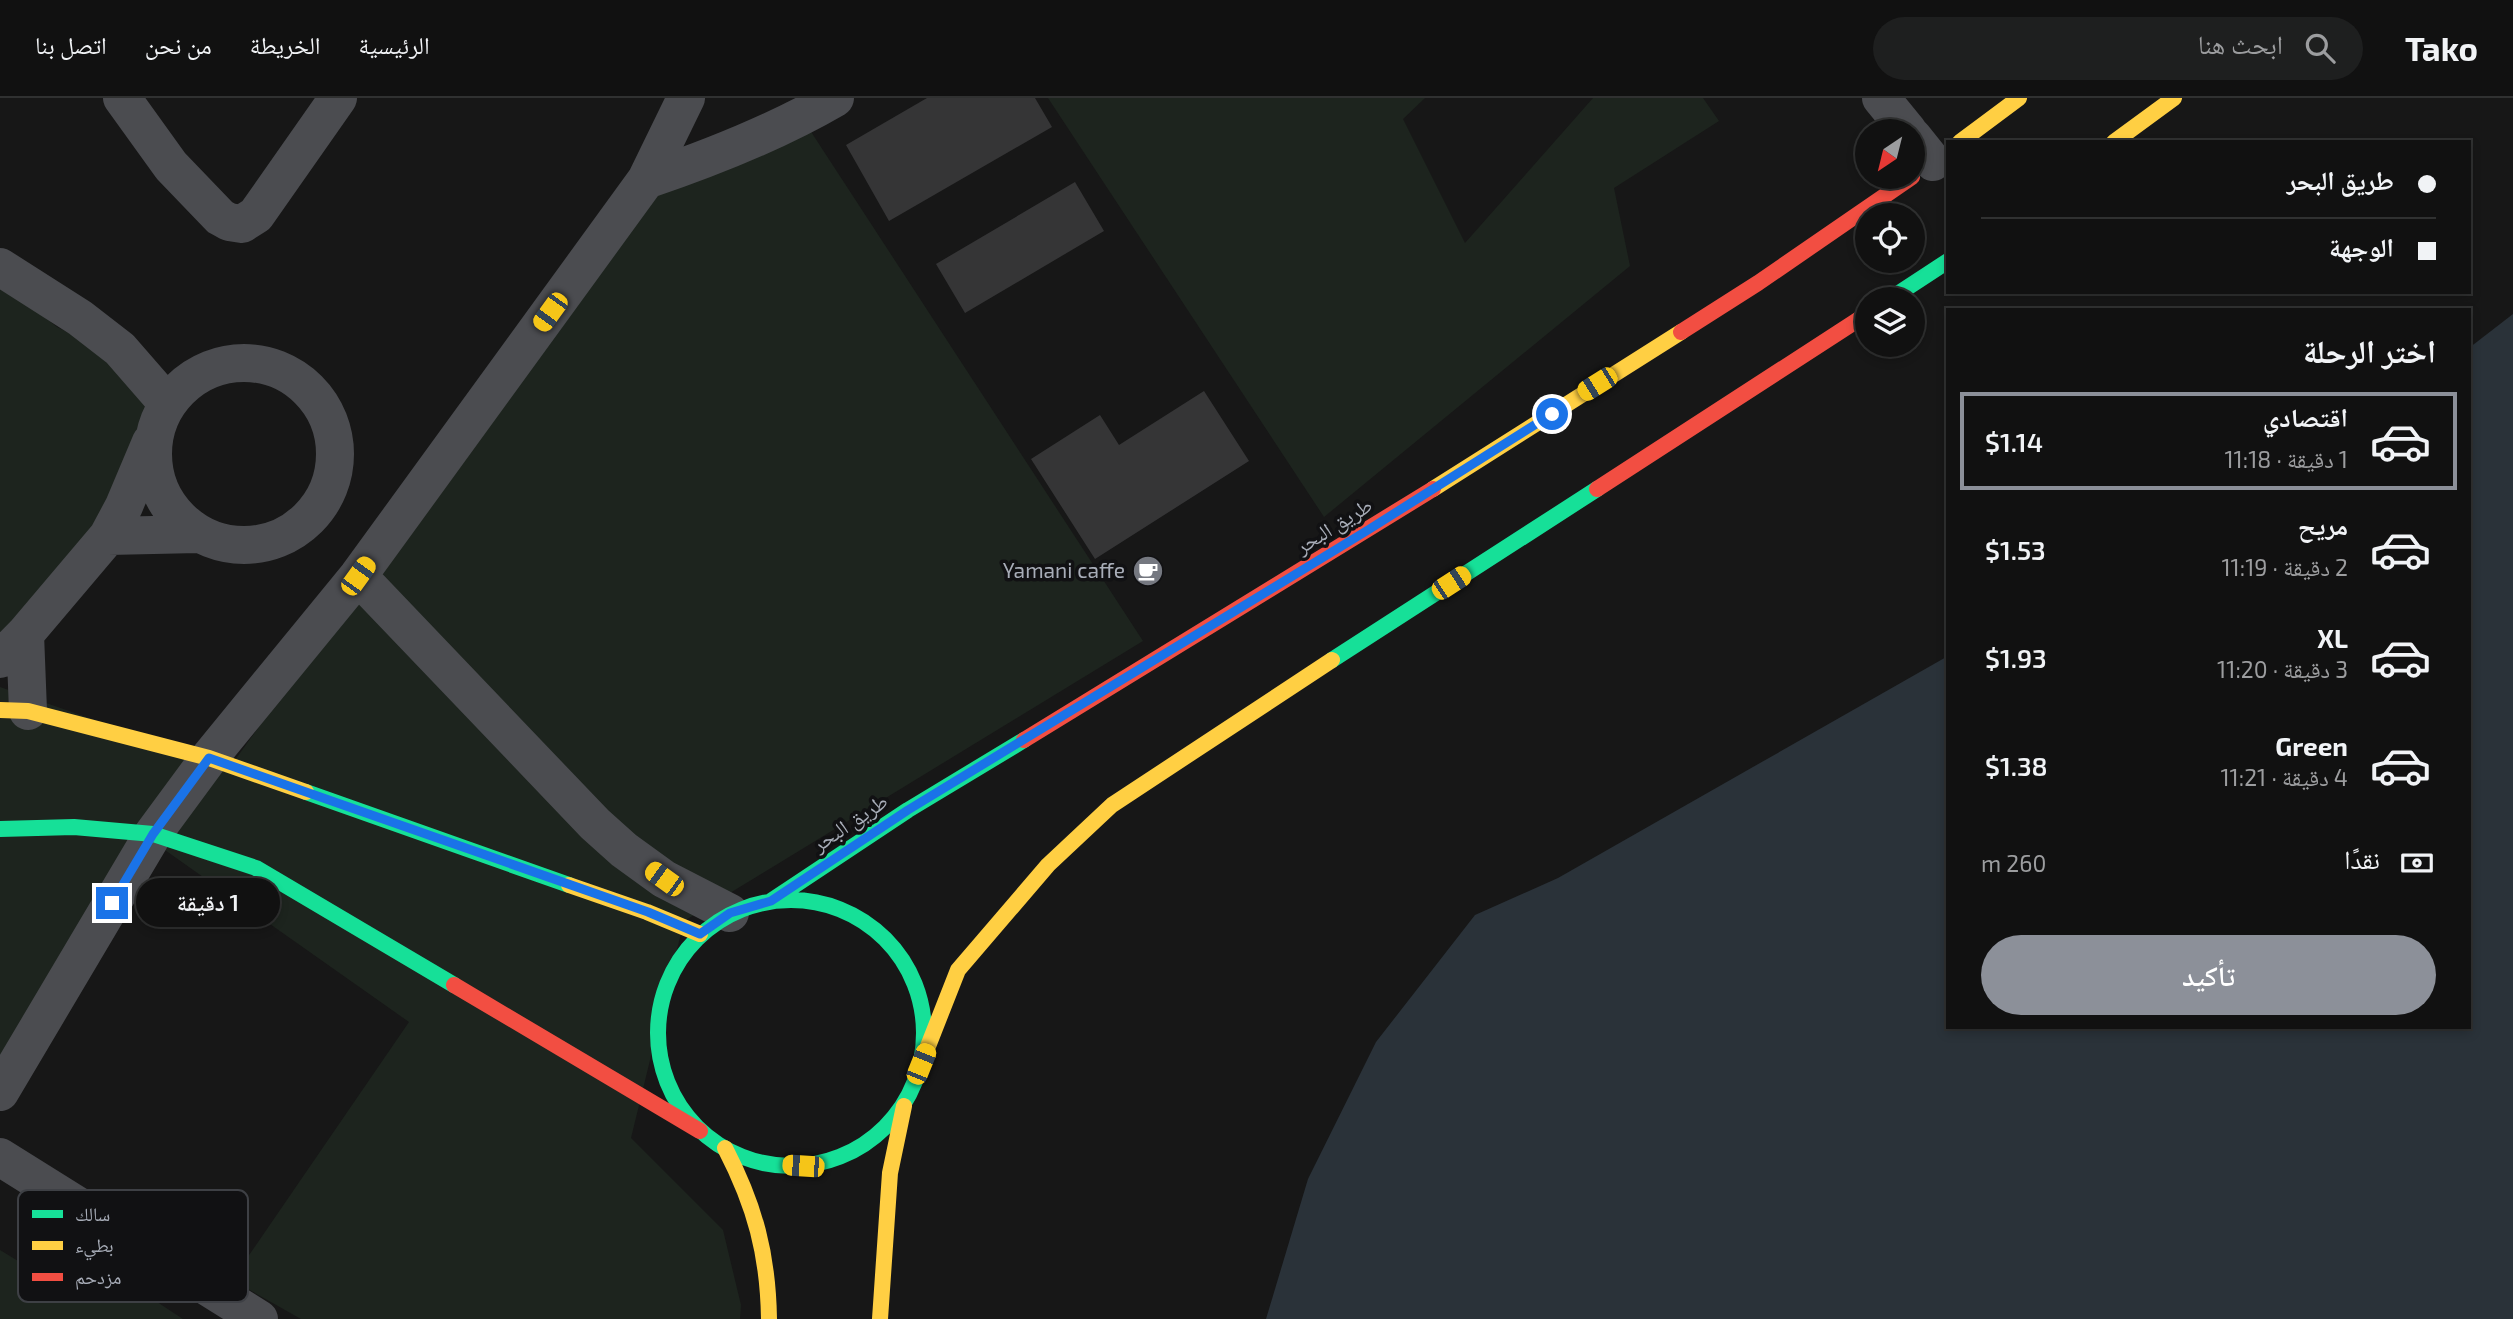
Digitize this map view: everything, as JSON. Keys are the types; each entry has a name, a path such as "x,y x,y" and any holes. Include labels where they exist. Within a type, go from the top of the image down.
{"main road":[{"name":"طريق البحر","path":"1956,140 2019,98"},
{"path":"2117,140 2174,98"},
{"name":"طريق البحر","path":"771,901 908,810 1368,530 1758,283 1946,146"},
{"path":"1908,287 1946,262"},
{"path":"880,1319 890,1172 904,1105 958,970 1048,865 1112,805 1855,322"},
{"path":"14,710 209,758 648,912 715,924"},
{"path":"0,829 75,827 153,834 256,868 725,1148 763,1163 803,1166 842,1156 877,1135 904,1105"},
{"path":"700,1131 676,1102 662,1068 657,1032 663,995 677,962 715,924 771,901 815,901 855,916 890,943 913,979 924,1021 921,1064"},
{"path":"725,1148 746,1187 760,1229 769,1276 769,1319"}],"street":[{"path":"122,98 171,166 220,217 242,224 256,215 338,98"},
{"path":"0,1092 153,834 209,758 358,576 646,180 686,98"},
{"path":"646,180 703,161 792,123 835,98"},
{"path":"1881,98 1898,119"},
{"path":"0,267 79,318 121,349 161,418 152,456 156,479 165,501 179,520 198,534 229,545 251,545 292,533 317,511 331,482 336,450 328,418 310,391 284,372 252,363 220,366 190,380 161,418 124,506 108,536 13,647 14,710"},
{"path":"108,536 198,534"},
{"path":"358,576 595,824 715,924"},
{"path":"0,1157 53,1190"},
{"path":"232,1302 259,1319"}],"shaded area":[{"path":"1048,98 1425,98 1403,119 1465,243 1593,98 1703,98 1719,121 1614,188 1630,266 1324,517"},
{"path":"804,121 1143,641 684,921 631,1138 723,1230 741,1305 740,1319 301,1319 248,1289 248,1257 409,1022 162,848 0,1085 0,687 230,767 658,172"},
{"path":"0,282 57,327 158,377 126,465 76,563 0,665"},
{"path":"2513,314 2513,1319 1266,1319 1308,1179 1376,1042 1475,915 1558,878 1946,657 1946,1029 2471,1029 2471,346"},
{"path":"0,1250 18,1261 18,1302 157,1302 183,1319 0,1319"}],"building":[{"path":"927,98 1035,98 1052,127 889,221 846,145"},
{"path":"1075,182 1104,231 965,313 936,264"},
{"path":"1204,391 1249,461 1095,559 1031,459 1100,415 1119,445"}],"traffic: fast":[{"path":"1908,287 1946,262"},
{"path":"1332,660 1597,489"},
{"path":"771,901 908,810 1024,740"},
{"path":"306,792 569,885"},
{"path":"0,829 74,827 153,834 256,868 454,985"},
{"path":"791,900 842,910 885,939 914,982 924,1033 914,1084 885,1127 842,1156 791,1166 740,1156 697,1127 668,1084 658,1033 668,982 697,939 740,910 791,900"}],"traffic: slow":[{"path":"1963,140 2019,98"},
{"path":"2117,140 2174,98"},
{"path":"1433,489 1681,332"},
{"path":"921,1064 958,970 1048,865 1112,805 1332,660"},
{"path":"0,710 28,711 209,758 306,792"},
{"path":"569,885 700,934"},
{"path":"880,1319 890,1173 904,1106"},
{"path":"725,1148 752,1210 758,1231 766,1273 769,1319"}],"traffic: jam":[{"path":"1681,332 1758,283 1895,189"},
{"path":"1597,489 1855,322"},
{"path":"1024,740 1433,489"},
{"path":"454,985 700,1131"}],"place":[{"name":"Yamani caffe","path":"1148,571"}],"route":[{"path":"112,903 153,834 209,758 648,912 700,934 730,913 771,901 908,810 1368,530 1552,414"}]}
